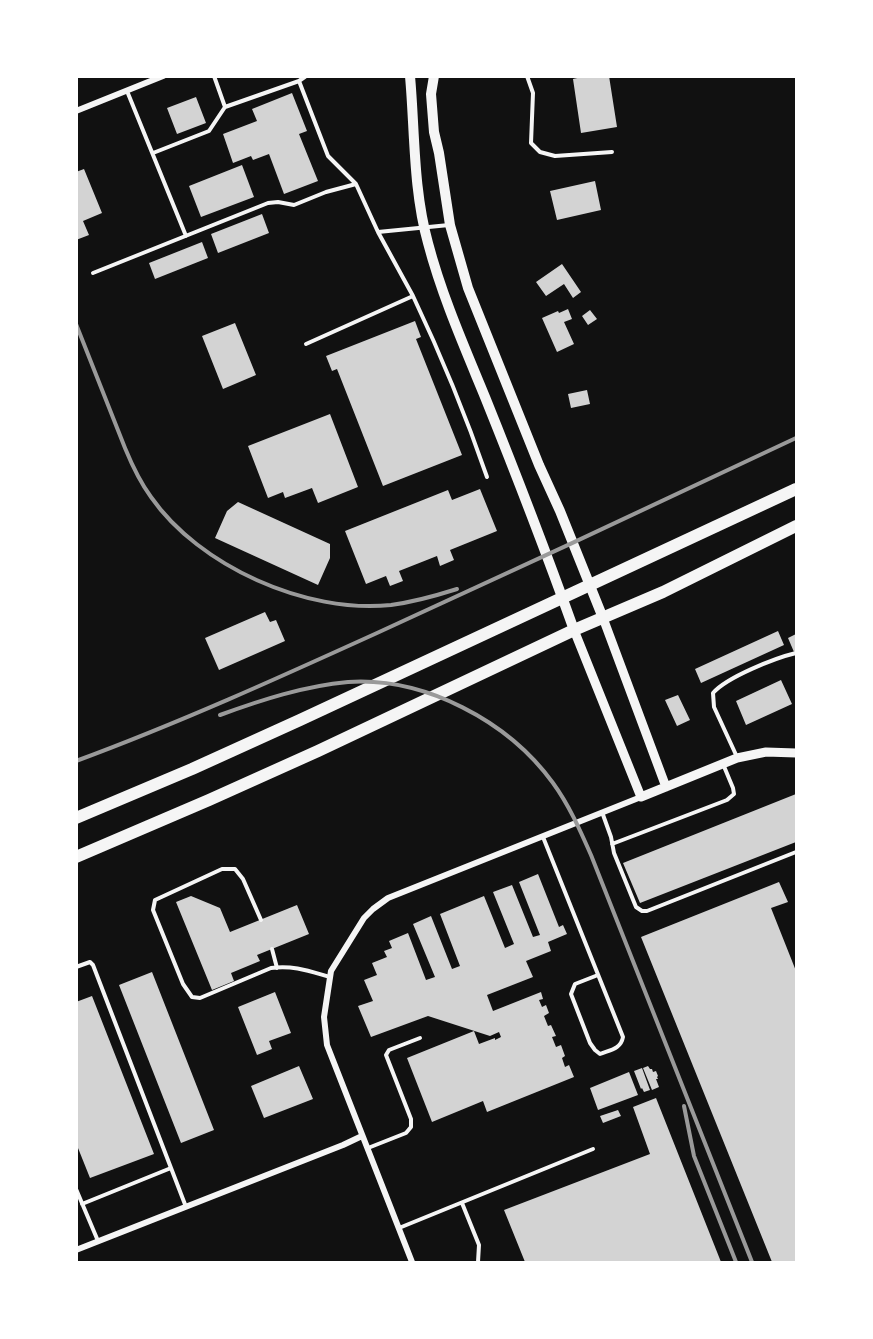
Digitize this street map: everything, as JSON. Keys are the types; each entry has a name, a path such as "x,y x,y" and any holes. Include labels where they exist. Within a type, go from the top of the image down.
{"main road":[{"path":"410,76 418,194 428,243 445,297 548,555 574,630"},
{"path":"434,76 431,94 434,132 450,225 468,288 603,618"},
{"path":"76,818 300,720 796,489"},
{"path":"76,857 318,751 574,630 663,592 796,526"}],"street":[{"path":"76,111 163,76"},
{"path":"603,618 666,787"},
{"path":"574,630 641,797"},
{"path":"412,1263 327,1045 324,1017 332,969 364,918 388,898 737,758 766,752 796,753"},
{"path":"76,1250 362,1136"}],"lane":[{"path":"214,76 225,106"},
{"path":"153,153 209,131 225,106 299,81 306,76"},
{"path":"527,76 534,93 531,143 540,153 555,156 612,152"},
{"path":"299,81 328,156 356,184 378,232 413,296 477,447 487,477"},
{"path":"127,91 186,236"},
{"path":"93,273 268,203 294,205 326,192 356,184"},
{"path":"378,232 450,225"},
{"path":"306,344 413,296"},
{"path":"737,758 714,707 712,693 720,685 778,658 796,653"},
{"path":"612,844 726,800 734,794 723,764"},
{"path":"602,812 614,853 636,907 642,911 796,852"},
{"path":"543,836 623,1038 618,1047 600,1054 590,1043 571,994 575,984 598,975"},
{"path":"261,920 243,879 235,869 222,868 155,900 153,910 183,984 192,996 200,998 277,968 299,968 330,977"},
{"path":"272,949 277,968"},
{"path":"76,967 90,962 93,965 186,1207"},
{"path":"367,1148 406,1133 411,1127 411,1119 386,1055 389,1050 420,1038"},
{"path":"399,1228 593,1149"},
{"path":"82,1204 171,1168"},
{"path":"76,1189 98,1242"},
{"path":"462,1203 479,1245 478,1263"}],"building":[{"path":"586,76 609,76 617,127 581,133 573,79"},
{"path":"292,93 307,131 299,134 318,181 284,194 269,154 253,160 251,156 233,163 223,134 257,121 252,109"},
{"path":"196,97 206,123 177,134 167,108"},
{"path":"242,165 254,197 201,217 189,186"},
{"path":"84,169 102,213 83,221 89,235 76,240 76,172"},
{"path":"595,181 601,210 557,220 550,191"},
{"path":"262,214 269,233 218,253 211,234"},
{"path":"202,242 208,258 155,279 149,263"},
{"path":"562,264 581,292 573,298 564,284 546,296 536,282"},
{"path":"568,309 572,319 564,322 574,344 557,352 542,318"},
{"path":"590,310 597,319 588,325 582,316"},
{"path":"415,321 421,337 416,339 462,455 383,486 337,369 332,371 326,356"},
{"path":"235,323 256,375 223,389 202,336"},
{"path":"587,390 590,404 571,408 568,394"},
{"path":"330,414 358,487 318,503 312,488 285,498 283,492 268,498 248,446"},
{"path":"480,489 497,531 450,550 454,560 440,566 437,556 399,571 403,581 390,586 386,576 366,584 345,531 448,490 452,500"},
{"path":"238,502 330,544 330,558 318,585 215,538 227,511"},
{"path":"265,612 270,622 276,620 285,641 219,670 205,638"},
{"path":"778,631 784,645 701,683 695,669"},
{"path":"796,634 796,651 794,652 788,638"},
{"path":"781,680 792,704 746,725 736,701"},
{"path":"678,695 690,720 677,726 665,700"},
{"path":"796,794 796,842 640,903 623,863"},
{"path":"538,874 559,927 563,925 567,934 548,942 551,951 526,961 533,977 487,995 493,1011 541,992 543,999 539,1000 542,1007 546,1005 549,1013 544,1016 556,1036 552,1037 556,1047 561,1045 565,1056 562,1058 565,1067 569,1065 574,1077 487,1112 483,1101 432,1122 407,1058 474,1031 479,1044 501,1037 499,1032 490,1036 428,1016 371,1037 358,1006 373,1001 364,980 377,975 372,963 387,957 384,951 392,948 389,941 408,933 426,980 435,977 413,924 431,916 452,969 460,966 440,914 484,896 505,948 514,944 493,892 512,885 533,937 540,935 519,882"},
{"path":"779,882 788,902 771,908 796,971 796,1262 772,1262 641,937"},
{"path":"191,896 220,908 230,932 297,905 309,934 257,955 260,961 231,973 234,981 212,990 176,902"},
{"path":"152,972 214,1130 181,1143 119,985"},
{"path":"275,992 291,1033 269,1041 272,1049 257,1055 238,1007"},
{"path":"92,996 154,1154 90,1178 76,1143 76,1002"},
{"path":"299,1066 313,1099 264,1118 251,1086"},
{"path":"648,1066 653,1072 656,1071 658,1076 656,1079 659,1087 652,1090 643,1068"},
{"path":"642,1068 650,1090 644,1092 634,1071"},
{"path":"629,1072 638,1095 598,1110 590,1088"},
{"path":"656,1098 721,1262 525,1262 504,1210 650,1154 633,1107"},
{"path":"618,1110 621,1116 603,1123 600,1116"}],"railway":[{"path":"76,324 133,467 151,497 172,522 197,544 226,564 257,580 290,593 324,602 358,606 391,605 457,589"},
{"path":"76,761 190,716 303,667 796,438"},
{"path":"220,715 299,690 348,682 377,682 435,695 462,707 489,722 513,740 534,761 564,800 591,855 752,1262"},
{"path":"684,1106 694,1156 736,1262"}]}
